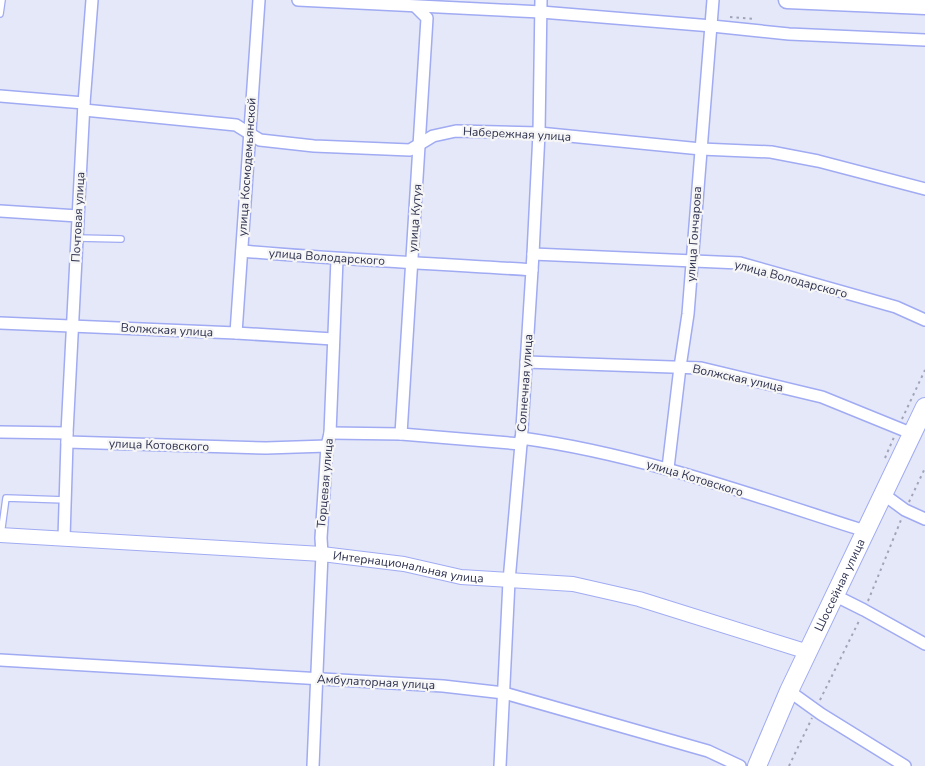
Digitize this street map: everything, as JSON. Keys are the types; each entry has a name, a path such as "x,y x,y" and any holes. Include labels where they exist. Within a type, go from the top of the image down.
{"main road":[{"path":"787,0 925,6"},
{"name":"Шоссейная улица","path":"758,766 789,691 925,407"}],"street":[{"name":"Почтовая улица","path":"64,538 72,325 92,0"},
{"name":"улица Космодемьянской","path":"236,333 259,0"},
{"path":"298,0 541,12 789,34 925,40"},
{"name":"Солнечная улица","path":"500,766 509,582 521,441 533,254 539,133 541,0"},
{"name":"улица Гончарова","path":"668,468 688,314 713,0"},
{"name":"улица Кутуя","path":"401,434 427,18 416,7"},
{"name":"Набережная улица","path":"0,96 236,125 260,140 314,146 410,150 433,136 456,131 539,133 701,149 771,152 818,161 925,190"},
{"path":"0,211 78,216"},
{"name":"улица Володарского","path":"242,251 337,260 412,262 532,270"},
{"name":"улица Володарского","path":"533,254 740,263 896,307 925,320"},
{"name":"Торцевая улица","path":"313,766 322,554 321,538 327,446 330,433 337,260"},
{"name":"Волжская улица","path":"0,323 333,339"},
{"name":"Волжская улица","path":"526,362 702,368 822,398 912,434"},
{"name":"улица Котовского","path":"0,432 67,438 266,448 327,446"},
{"name":"улица Котовского","path":"330,433 401,434 558,443 668,468 865,532"},
{"path":"883,494 905,510 925,519"},
{"path":"0,535 0,543"},
{"name":"Интернациональная улица","path":"0,535 322,554 404,564 461,577 509,582 573,584 639,599 808,652"},
{"path":"834,595 925,644"},
{"name":"Амбулаторная улица","path":"0,660 442,686 504,693 708,751 740,766"},
{"path":"789,691 821,714 904,766"}],"lane":[{"path":"0,14 2,0"},
{"path":"77,238 121,239"},
{"path":"0,535 6,498 66,500"}]}
